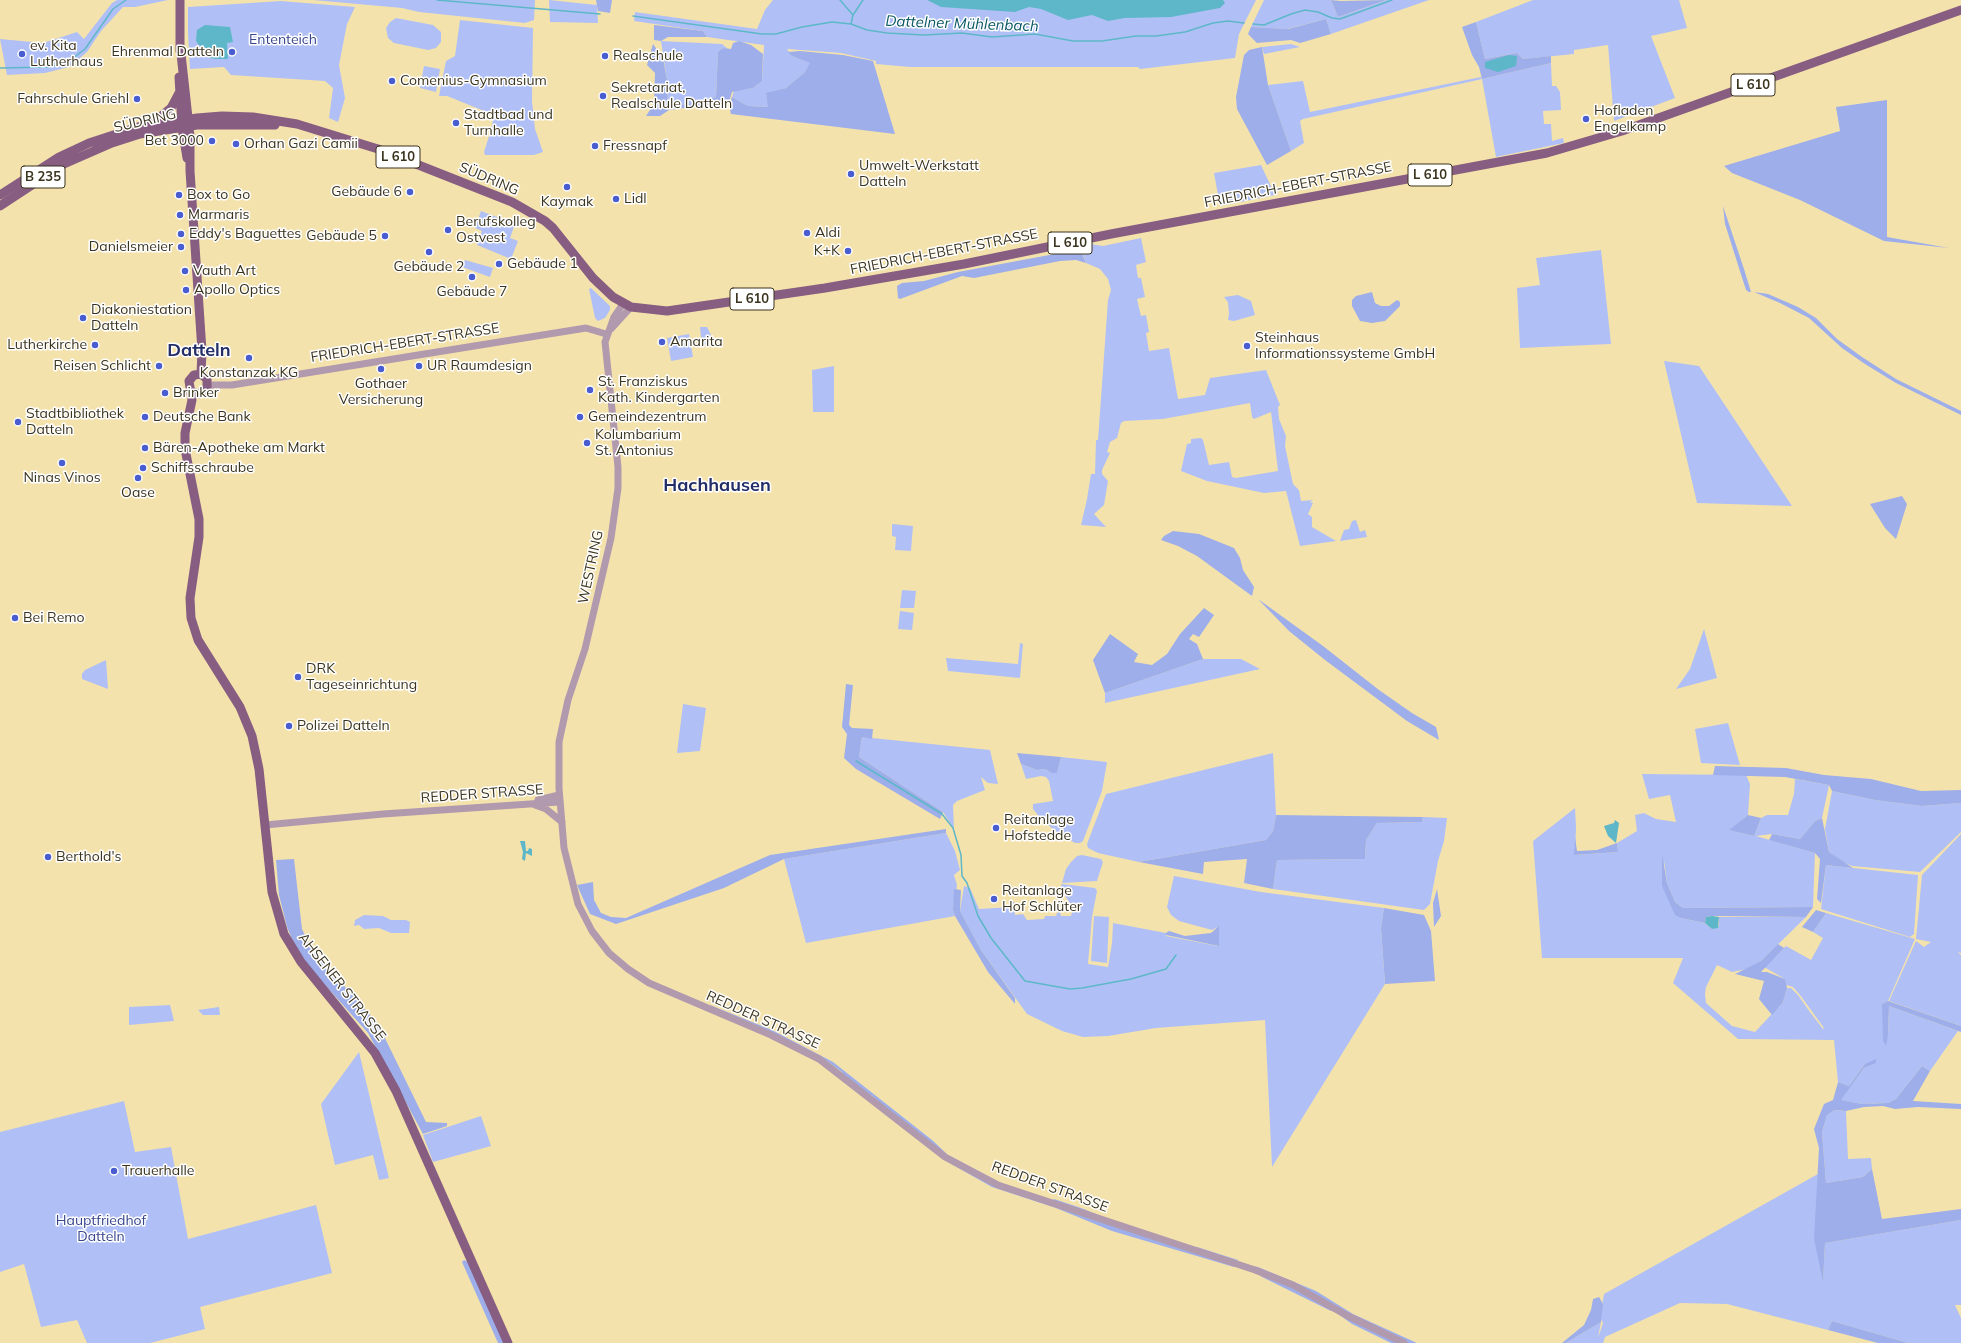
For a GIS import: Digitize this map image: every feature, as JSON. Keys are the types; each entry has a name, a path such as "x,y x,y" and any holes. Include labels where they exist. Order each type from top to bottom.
{"main road":[{"name":"B 235","path":"180,0 179,92 185,123"},
{"name":"FRIEDRICH-EBERT-STRASSE","path":"627,305 667,311 847,285 964,264 1111,234 1547,152 1622,131 1961,10"},
{"name":"B 235","path":"180,45 185,123"},
{"name":"B 235","path":"138,127 159,118 167,112 176,101 179,92"},
{"name":"SÜDRING","path":"0,206 50,172 88,152 112,143 185,123 222,116 253,117 313,128 378,149 477,188 518,206 545,221 553,228 602,288 627,305"},
{"name":"SÜDRING","path":"0,194 89,143 138,127 185,123"},
{"path":"185,123 190,171 202,351 201,374"},
{"path":"201,374 207,379 208,385 205,391 195,393 189,387 189,381 194,375 201,374"},
{"name":"AHSENER STRASSE","path":"195,393 192,400 185,433 184,451 188,461 199,519 199,537 190,598 191,618 198,640 240,707 252,736 258,762 272,892 284,934 301,962 367,1040 386,1072 396,1091 508,1343"}],"street":[{"name":"WESTRING","path":"559,795 558,765 561,729 568,700 585,650 600,587 611,538 618,488 615,440 605,350 606,334 614,317 627,305"},
{"name":"FRIEDRICH-EBERT-STRASSE","path":"208,385 232,385 586,328 606,334"},
{"name":"REDDER STRASSE","path":"264,825 529,803 559,795 564,848 578,904 592,931 609,953 628,969 649,983 771,1035 819,1059 945,1157 998,1185 1255,1270 1293,1285 1404,1343"},
{"path":"529,803 546,809 562,822"}],"green space":[{"path":"117,0 168,0 135,7 123,7 101,31 87,52 69,67 45,73 7,75 0,39 43,43 77,32 84,39 112,3"},
{"path":"313,0 535,0 534,20 525,23 419,12 402,8"},
{"path":"549,0 597,5 598,23 550,22"},
{"path":"773,0 1256,0 1239,34 1235,58 1140,69 1138,67 910,67 876,64 876,61 841,53 787,49 792,56 811,63 805,72 786,88 766,94 769,107 748,106 732,97 734,91 753,88 762,81 764,45 707,37 703,31 634,21 635,12 757,29 765,10"},
{"path":"1264,0 1331,0 1338,17 1386,0 1429,0 1331,34 1326,19 1287,29 1251,27"},
{"path":"1533,0 1679,0 1687,28 1651,36 1675,98 1614,121 1608,45 1574,50 1574,54 1523,59 1517,53 1485,59 1476,22"},
{"name":"Ententeich","path":"281,1 355,7 347,24 339,65 345,98 338,122 329,118 333,88 325,81 231,75 224,67 190,69 188,7"},
{"path":"396,18 433,25 441,32 441,42 436,48 428,50 394,43 388,38 386,28 390,22"},
{"path":"460,20 533,28 532,101 535,129 543,152 534,155 485,155 484,152 494,115 447,96 439,96 446,61 455,56"},
{"path":"661,41 722,44 728,49 723,48 718,52 716,97 687,104 668,106 667,80"},
{"path":"1291,44 1300,47 1264,54 1262,47"},
{"path":"1551,63 1552,86 1556,86 1560,92 1561,110 1543,111 1544,124 1551,124 1552,141 1563,138 1564,143 1496,157 1482,79"},
{"path":"424,66 440,69 436,92 420,88"},
{"path":"1481,77 1482,79 1303,119 1300,121 1304,143 1291,151 1268,85 1303,81 1310,112"},
{"path":"1261,165 1275,195 1220,206 1214,173"},
{"path":"481,211 515,224 510,238 518,241 511,259 477,245 482,231 475,228"},
{"path":"1141,238 1146,262 1136,265 1138,278 1141,278 1145,297 1137,299 1141,316 1146,315 1149,332 1146,333 1149,351 1169,348 1178,399 1205,395 1210,378 1266,370 1280,405 1278,407 1279,419 1286,436 1285,446 1293,484 1299,490 1301,501 1313,500 1310,502 1313,503 1308,514 1312,517 1312,527 1336,541 1300,546 1286,491 1264,493 1207,481 1181,471 1187,444 1191,443 1191,439 1201,438 1203,440 1209,465 1229,462 1232,477 1236,478 1278,471 1271,412 1254,419 1252,417 1250,403 1163,419 1124,421 1121,423 1117,438 1110,442 1107,452 1110,453 1102,470 1102,474 1108,481 1104,505 1094,514 1106,527 1081,525 1091,474 1095,474 1096,440 1098,440 1108,300 1111,290 1108,279 1100,269 1086,263 1080,246 1091,244 1103,246"},
{"path":"1601,250 1611,344 1520,348 1517,288 1540,285 1536,258"},
{"path":"465,260 493,268 490,277 462,267"},
{"path":"591,288 610,306 610,310 605,318 598,321 595,318 589,289"},
{"path":"1238,295 1251,301 1255,315 1234,321 1228,320 1228,302 1224,297"},
{"path":"700,327 707,327 711,335 704,347 702,347"},
{"path":"689,334 693,357 671,361 667,338"},
{"path":"1664,361 1699,366 1792,506 1697,503"},
{"path":"834,366 834,412 813,412 812,370"},
{"path":"1356,520 1360,532 1365,530 1367,537 1340,541 1344,530 1349,529 1352,521"},
{"path":"892,524 913,526 911,551 895,550 896,537 892,536"},
{"path":"902,590 916,591 914,608 900,608"},
{"path":"900,611 914,613 912,630 898,629"},
{"path":"1704,629 1717,678 1676,689 1690,669"},
{"path":"1020,643 1023,644 1020,678 948,671 946,658 1018,664"},
{"path":"1203,659 1241,659 1260,669 1105,703 1105,693"},
{"path":"106,660 108,689 82,679 82,674 85,670"},
{"path":"683,704 706,708 700,751 677,753"},
{"path":"1728,723 1740,765 1701,763 1695,729"},
{"path":"862,737 990,750 998,784 988,783 981,777 985,790 957,801 953,805 954,829 943,812 859,757"},
{"path":"1273,753 1276,815 1273,831 1266,840 1139,862 1098,853 1088,848 1087,844 1106,794"},
{"path":"1061,757 1107,762 1102,791 1083,841 1080,843 1075,843 1059,834 1041,819 1033,809 1033,804 1053,801 1049,781 1046,777 1041,776 1026,779 1021,764 1037,770 1045,769 1051,773 1057,773"},
{"path":"1642,774 1746,775 1750,784 1748,815 1730,830 1754,836 1761,818 1767,815 1788,815 1794,794 1795,779 1829,785 1822,818 1815,821 1800,839 1772,834 1756,836 1815,853 1813,907 1683,908 1675,902 1667,883 1664,861 1662,886 1681,918 1705,923 1712,929 1719,925 1719,917 1806,917 1761,961 1747,969 1732,972 1717,965 1706,987 1706,1003 1732,1026 1755,1032 1783,1002 1787,988 1791,988 1798,995 1823,1029 1824,1028 1793,987 1786,985 1785,979 1764,967 1786,946 1811,960 1823,938 1813,932 1826,913 1915,939 1888,1001 1882,1004 1888,1035 1889,1006 1958,1031 1930,1071 1922,1066 1896,1099 1888,1103 1862,1104 1840,1100 1864,1068 1875,1063 1865,1064 1849,1086 1838,1082 1834,1040 1738,1039 1673,983 1683,958 1542,958 1533,841 1575,808 1575,855 1618,852 1617,843 1637,831 1635,815 1644,813 1656,819 1676,822 1670,795 1649,799"},
{"path":"1832,791 1875,800 1922,806 1961,803 1961,832 1920,872 1852,866 1841,861 1829,852 1825,829"},
{"path":"1423,817 1447,818 1444,841 1438,861 1430,904 1424,910 1273,889 1277,860 1365,859 1366,840 1377,823 1422,822"},
{"path":"946,833 955,851 960,870 954,875 957,885 953,910 955,916 806,943 784,859"},
{"path":"1961,834 1961,953 1958,952 1961,955 1961,1026 1889,1001 1916,941 1924,947 1931,942 1916,939 1922,875"},
{"path":"1082,855 1101,859 1103,862 1097,881 1062,883 1066,869 1071,862 1077,856"},
{"path":"1826,865 1918,875 1914,934 1910,937 1821,909"},
{"path":"1174,876 1261,892 1384,908 1381,928 1385,984 1272,1167 1265,1020 1156,1028 1108,1036 1083,1037 1062,1031 1027,1014 981,950 960,911 964,886 970,888 979,909 1011,907 1010,902 1014,902 1015,915 1023,914 1027,920 1044,919 1045,916 1056,916 1057,913 1060,912 1061,916 1071,916 1073,908 1060,888 1062,884 1095,888 1097,891 1092,917 1088,964 1108,967 1112,943 1113,923 1166,933 1166,936 1218,946 1218,927 1212,930 1179,921 1171,915 1167,907"},
{"path":"364,915 383,916 391,920 406,920 410,922 409,933 391,933 379,928 364,929 359,925 354,926 355,920"},
{"path":"1094,916 1109,917 1107,963 1091,961"},
{"path":"170,1005 174,1021 129,1025 129,1007"},
{"path":"219,1007 220,1015 203,1015 198,1010"},
{"path":"359,1052 389,1178 379,1180 373,1155 335,1165 321,1104"},
{"name":"Hauptfriedhof Datteln","path":"124,1101 135,1152 171,1147 188,1239 316,1205 332,1273 200,1307 205,1329 150,1343 87,1343 77,1320 41,1327 24,1264 0,1272 0,1132"},
{"path":"1835,1110 1846,1111 1848,1159 1871,1158 1872,1169 1863,1177 1826,1183 1822,1132 1827,1115"},
{"path":"481,1116 491,1146 433,1162 423,1135"},
{"path":"1818,1174 1823,1280 1825,1243 1961,1220 1961,1305 1955,1305 1961,1318 1961,1343 1908,1343 1832,1321 1828,1330 1727,1304 1680,1303 1605,1337 1603,1343 1566,1343 1601,1322 1598,1338 1603,1323 1600,1317 1604,1294"}],"shaded area":[{"path":"596,0 612,0 610,13 598,11"},
{"path":"927,0 1223,0 1225,3 1220,8 1171,17 1125,18 1108,21 1092,15 1068,20 1041,9 1029,7 1015,12 941,7"},
{"path":"1331,0 1341,1 1386,0 1338,17"},
{"path":"1326,19 1331,34 1300,43 1291,40 1257,43 1248,34 1251,27 1288,29"},
{"path":"1476,22 1485,59 1517,53 1523,59 1551,56 1551,63 1482,79 1479,67 1472,55 1462,27"},
{"path":"205,25 230,27 233,42 227,43 228,59 215,59 208,57 204,49 198,44 196,41 197,30"},
{"path":"654,25 703,31 707,37 668,37 661,41 654,40"},
{"path":"739,41 751,45 763,54 762,81 753,88 732,92 729,102 669,110 660,116 646,116 654,104 655,73 647,65 653,44 663,58 667,80 668,106 687,104 716,97 718,52 723,48 731,49 733,43"},
{"path":"1262,47 1268,85 1291,151 1267,165 1237,109 1236,97 1244,55 1249,50"},
{"path":"800,51 843,55 873,61 895,134 731,114 729,105 732,97 748,106 768,107 766,93 786,88 805,72 810,63 792,56 788,52"},
{"path":"1509,55 1517,56 1516,66 1498,72 1485,68 1485,62"},
{"path":"1887,100 1887,237 1949,248 1884,241 1800,200 1732,173 1724,166 1840,131 1836,107"},
{"path":"1723,206 1751,292 1746,290 1725,224"},
{"path":"1080,248 1086,263 1076,260 1060,261 974,278 962,276 900,299 898,298 897,286 902,283 924,281 958,272"},
{"path":"1372,292 1375,303 1381,306 1389,306 1397,300 1400,302 1400,306 1385,321 1372,323 1360,321 1352,306 1352,300 1356,296"},
{"path":"1754,292 1768,294 1798,307 1816,318 1837,339 1862,357 1896,379 1961,411 1961,415 1896,383 1865,364 1842,348 1809,318"},
{"path":"1902,496 1907,504 1896,539 1885,528 1870,504"},
{"path":"1173,531 1199,534 1234,548 1240,558 1243,570 1254,587 1252,596 1197,556 1178,546 1161,540 1164,536"},
{"path":"1258,599 1323,646 1379,690 1412,713 1436,727 1439,740 1407,721 1325,660 1289,631"},
{"path":"1204,608 1214,615 1199,637 1193,634 1189,639 1197,644 1203,659 1105,693 1093,660 1110,634 1138,654 1134,662 1152,665 1167,654 1180,634"},
{"path":"846,684 853,685 849,725 852,728 873,729 872,739 862,737 859,757 943,812 940,819 856,769 844,758 847,734 842,727"},
{"path":"1017,753 1061,757 1057,773 1051,773 1045,769 1037,770 1021,764"},
{"path":"1715,766 1786,768 1824,775 1871,779 1921,791 1961,790 1961,803 1922,806 1875,800 1832,791 1829,785 1785,777 1713,775"},
{"path":"1276,815 1423,817 1422,822 1377,823 1366,840 1365,859 1277,860 1273,889 1244,883 1247,859 1204,862 1203,874 1139,862 1266,840 1273,831"},
{"path":"1748,815 1761,818 1754,836 1729,830"},
{"path":"1822,818 1829,852 1853,868 1826,865 1821,903 1817,899 1820,859 1815,853 1769,840 1772,834 1800,839 1815,821"},
{"path":"1615,820 1619,823 1616,843 1608,836 1604,826 1614,823"},
{"path":"946,829 946,833 784,859 724,888 616,924 590,914 577,885 593,882 594,900 601,913 611,917 626,918 770,855"},
{"path":"1575,837 1577,851 1597,850 1617,843 1618,852 1574,855"},
{"path":"520,841 525,841 526,851 528,851 529,848 532,849 532,856 526,853 525,861 522,859 523,852"},
{"path":"1662,854 1667,883 1675,902 1683,908 1813,907 1806,917 1712,916 1706,917 1705,923 1681,918 1675,915 1662,886"},
{"path":"294,859 302,929 313,951 378,1024 426,1122 447,1123 447,1126 423,1134 368,1033 308,966 294,944 287,927 279,895 276,860"},
{"path":"954,889 961,890 960,911 981,950 1015,998 1015,1004 988,972 955,916 953,910"},
{"path":"1437,889 1441,916 1434,927 1433,903"},
{"path":"1384,908 1424,915 1431,931 1435,981 1385,984 1381,928"},
{"path":"1816,910 1826,913 1813,932 1802,927"},
{"path":"1706,917 1719,917 1718,928 1712,929 1705,923"},
{"path":"1219,926 1219,946 1166,935 1169,931 1185,936 1211,933"},
{"path":"1778,944 1784,948 1761,972 1767,972 1785,979 1787,988 1783,1002 1772,1015 1759,999 1764,981 1735,974 1761,961"},
{"path":"1888,1001 1961,1026 1961,1032 1889,1006 1886,1046 1883,1041 1882,1004"},
{"path":"710,1005 772,1030 833,1062 932,1140 948,1155 999,1182 1050,1204 1054,1199 1081,1208 1186,1250 1197,1247 1238,1260 1234,1267 1112,1231 1056,1208 992,1187 953,1165 927,1146 876,1105 873,1096 858,1090 846,1082 842,1072 827,1061 719,1016"},
{"path":"1876,1059 1876,1063 1864,1068 1841,1100 1862,1104 1888,1103 1896,1099 1922,1066 1930,1071 1913,1101 1961,1104 1961,1109 1918,1107 1895,1109 1883,1106 1864,1107 1846,1111 1835,1110 1827,1115 1822,1132 1826,1183 1863,1177 1872,1169 1882,1219 1961,1209 1961,1220 1825,1243 1823,1282 1814,1239 1819,1148 1814,1129 1824,1104 1833,1100 1838,1082 1849,1086 1865,1064"},
{"path":"464,1260 468,1262 504,1343 498,1343 462,1262"},
{"path":"1250,1266 1258,1267 1316,1291 1353,1314 1417,1343 1391,1343 1352,1324 1334,1311 1331,1311 1262,1277"},
{"path":"1599,1297 1603,1304 1601,1322 1566,1343 1562,1343 1584,1325 1591,1310 1593,1299"},
{"path":"1832,1321 1908,1343 1878,1343 1828,1330"}],"waterway":[{"path":"0,68 49,67 68,62 85,49 113,9 126,0"},
{"name":"Dattelner Mühlenbach","path":"437,0 600,14"},
{"path":"840,0 853,15 851,24"},
{"path":"853,15 863,0"},
{"name":"Dattelner Mühlenbach","path":"1253,24 1264,25 1305,10 1318,12 1332,18 1340,19 1392,0"},
{"name":"Dattelner Mühlenbach","path":"633,16 762,34 776,34 802,27 832,22 851,24 867,30 887,33 924,35 962,33 992,37 1035,34 1073,41 1102,41 1136,36 1156,36 1185,32 1213,23 1228,21 1244,23"},
{"path":"856,761 942,814 953,828 961,855 962,876 967,883 978,916 991,938 1025,981 1070,989 1082,988 1131,979 1166,969 1176,955"}],"place":[{"name":"Ehrenmal Datteln","path":"232,52"},
{"name":"ev. Kita Lutherhaus","path":"22,54"},
{"name":"Realschule","path":"605,56"},
{"name":"Comenius-Gymnasium","path":"392,81"},
{"name":"Sekretariat, Realschule Datteln","path":"603,96"},
{"name":"Fahrschule Griehl","path":"137,99"},
{"name":"Hofladen Engelkamp","path":"1586,119"},
{"name":"Stadtbad und Turnhalle","path":"456,123"},
{"name":"Bet 3000","path":"212,141"},
{"name":"Orhan Gazi Camii","path":"236,144"},
{"name":"Fressnapf","path":"595,146"},
{"name":"Umwelt-Werkstatt Datteln","path":"851,174"},
{"name":"Kaymak","path":"567,187"},
{"name":"Gebäude 6","path":"410,192"},
{"name":"Box to Go","path":"179,195"},
{"name":"Lidl","path":"616,199"},
{"name":"Marmaris","path":"180,215"},
{"name":"Berufskolleg Ostvest","path":"448,230"},
{"name":"Aldi","path":"807,233"},
{"name":"Eddy's Baguettes","path":"181,234"},
{"name":"Gebäude 5","path":"385,236"},
{"name":"Danielsmeier","path":"181,247"},
{"name":"K+K","path":"848,251"},
{"name":"Gebäude 2","path":"429,252"},
{"name":"Gebäude 1","path":"499,264"},
{"name":"Vauth Art","path":"185,271"},
{"name":"Gebäude 7","path":"472,277"},
{"name":"Apollo Optics","path":"186,290"},
{"name":"Diakoniestation Datteln","path":"83,318"},
{"name":"Amarita","path":"662,342"},
{"name":"Lutherkirche","path":"95,345"},
{"name":"Steinhaus Informationssysteme GmbH","path":"1247,346"},
{"name":"Konstanzak KG","path":"249,358"},
{"name":"Reisen Schlicht","path":"159,366"},
{"name":"UR Raumdesign","path":"419,366"},
{"name":"Gothaer Versicherung","path":"381,369"},
{"name":"St. Franziskus Kath. Kindergarten","path":"590,390"},
{"name":"Brinker","path":"165,393"},
{"name":"Deutsche Bank","path":"145,417"},
{"name":"Gemeindezentrum","path":"580,417"},
{"name":"Stadtbibliothek Datteln","path":"18,422"},
{"name":"Kolumbarium St. Antonius","path":"587,443"},
{"name":"Bären-Apotheke am Markt","path":"145,448"},
{"name":"Ninas Vinos","path":"62,463"},
{"name":"Schiffsschraube","path":"143,468"},
{"name":"Oase","path":"138,478"},
{"name":"Bei Remo","path":"15,618"},
{"name":"DRK Tageseinrichtung","path":"298,677"},
{"name":"Polizei Datteln","path":"289,726"},
{"name":"Reitanlage Hofstedde","path":"996,828"},
{"name":"Berthold's","path":"48,857"},
{"name":"Reitanlage Hof Schlüter","path":"994,899"},
{"name":"Trauerhalle","path":"114,1171"}],"district":[{"name":"Datteln","path":"199,351"},
{"name":"Hachhausen","path":"717,486"}]}
